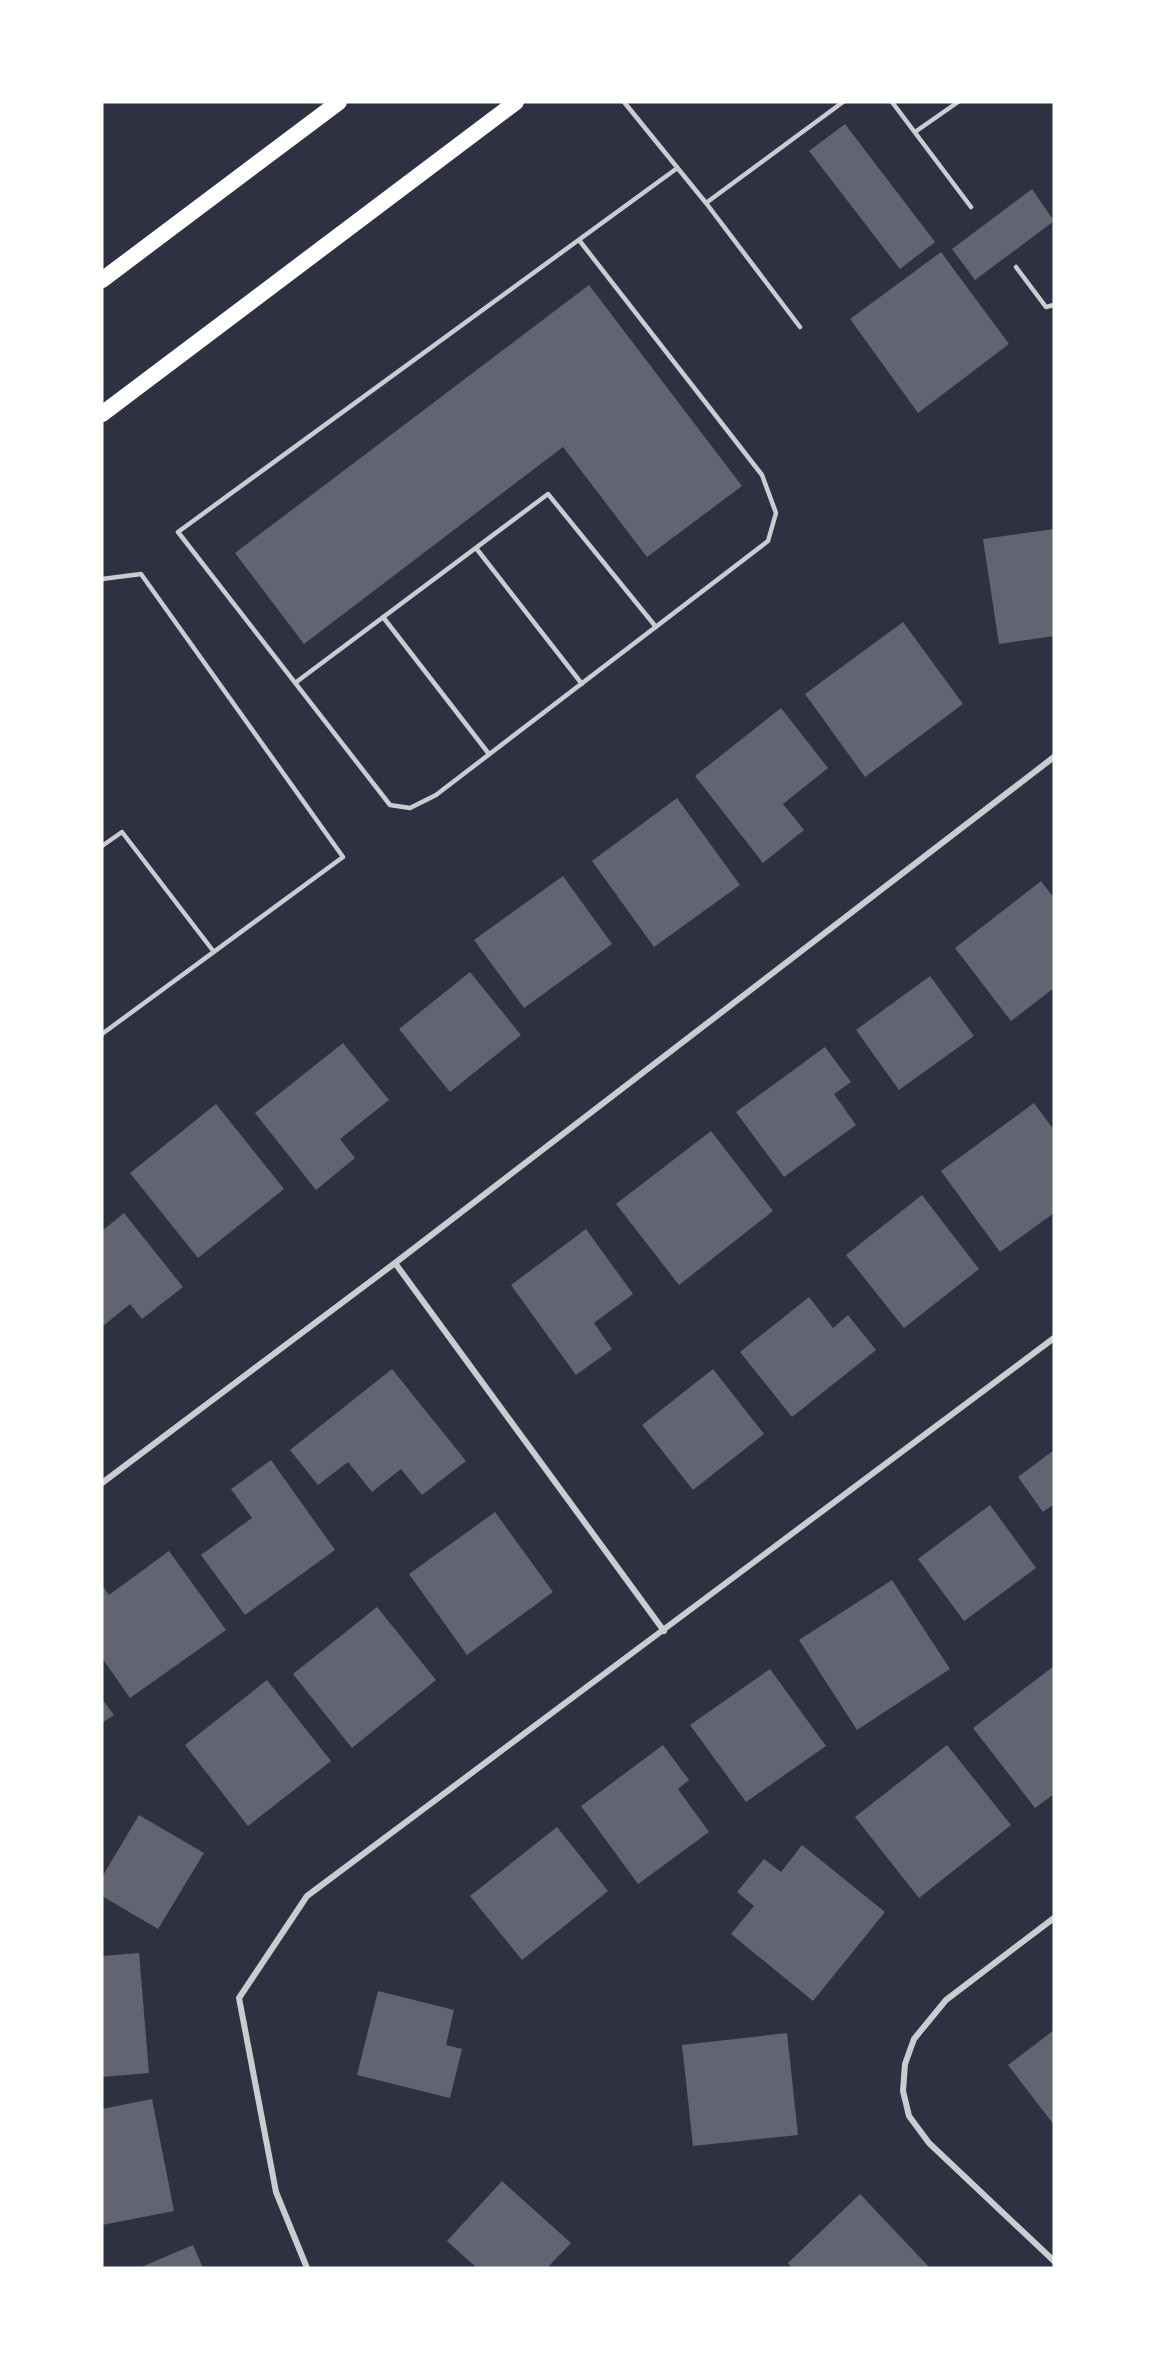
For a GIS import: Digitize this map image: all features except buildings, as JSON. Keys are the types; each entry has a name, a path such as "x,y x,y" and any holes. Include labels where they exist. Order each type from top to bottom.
{"highway":[{"path":"102,280 339,102"},
{"path":"102,414 516,102"}],"street":[{"path":"102,1483 395,1263 1054,757"},
{"path":"395,1263 664,1631"},
{"path":"307,2268 276,2192 239,1998 307,1896 1054,1338"},
{"path":"1054,1918 946,2000 914,2039 905,2064 903,2091 909,2116 929,2143 1054,2261"}],"lane":[{"path":"624,102 676,169 706,203 800,327"},
{"path":"706,203 843,102"},
{"path":"892,102 971,207"},
{"path":"915,132 958,102"},
{"path":"579,240 762,476 776,513 768,541 436,795 410,808 390,805 178,532 676,169"},
{"path":"1016,267 1046,308 1054,305"},
{"path":"295,683 548,494 656,627"},
{"path":"476,548 582,684"},
{"path":"102,579 141,574 343,857 102,1034"},
{"path":"383,617 489,754"},
{"path":"102,846 122,832 214,952"}]}
